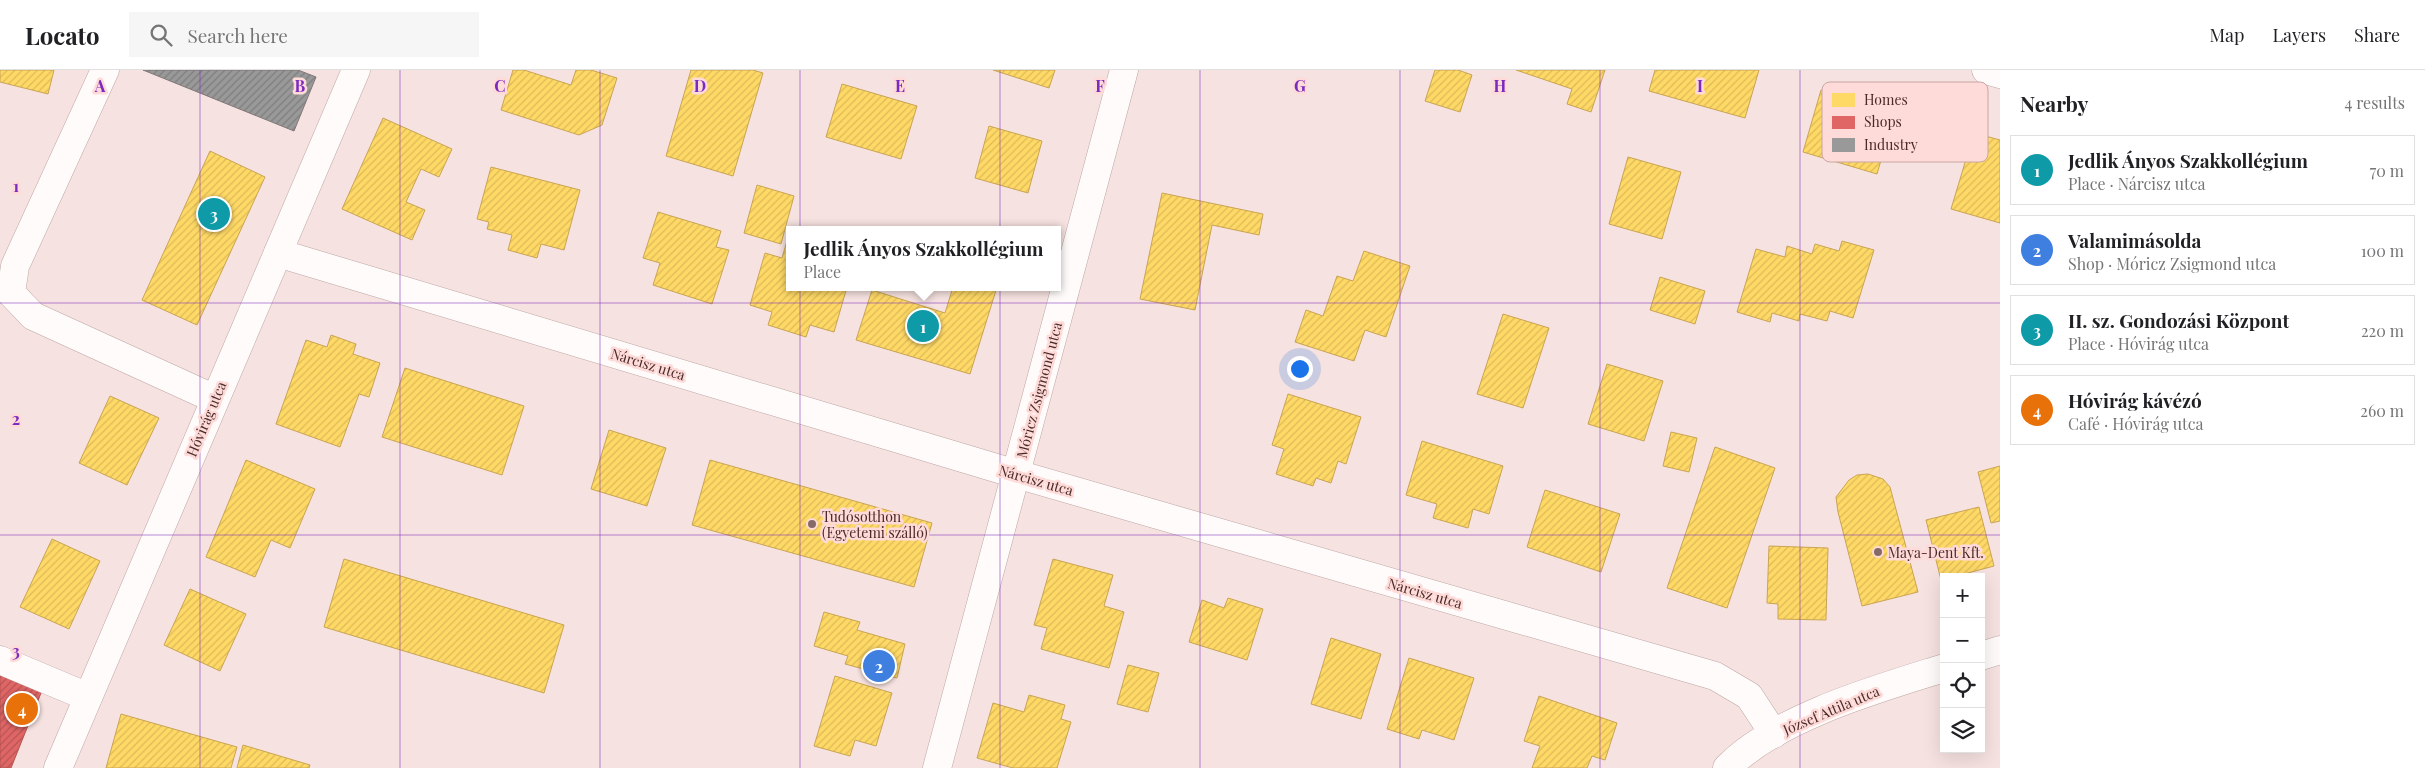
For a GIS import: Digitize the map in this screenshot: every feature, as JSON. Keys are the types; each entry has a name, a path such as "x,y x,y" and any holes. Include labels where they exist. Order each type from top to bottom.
{"street":[{"path":"105,70 15,266 11,293 33,316 215,399"},
{"name":"Hóvirág utca","path":"58,768 356,70"},
{"name":"Móricz Zsigmond utca","path":"937,768 1124,70"},
{"path":"1986,70 2000,74"},
{"name":"Nárcisz utca","path":"278,253 1016,474 1715,676 1749,696 1774,734"},
{"path":"1985,655 2000,650"},
{"path":"0,660 88,697"},
{"name":"József Attila utca","path":"1727,768 1737,757 1774,734 1807,717 1856,696 1940,669"}],"building: Homes":[{"path":"0,70 54,70 48,94 0,82"},
{"path":"513,70 524,70 571,85 576,70 591,70 617,78 602,125 579,135 501,110"},
{"path":"691,70 753,70 763,73 733,176 666,156"},
{"path":"993,70 1055,70 1049,88"},
{"path":"1435,70 1458,70 1472,75 1460,112 1425,101"},
{"path":"1516,70 1605,70 1591,112 1567,104 1572,89"},
{"path":"1655,70 1759,70 1745,118 1649,91"},
{"path":"842,84 917,106 901,159 826,137"},
{"path":"1821,90 1822,90 1822,158 1803,152"},
{"path":"383,118 452,149 439,177 421,169 406,202 425,210 412,240 342,209"},
{"path":"989,126 1042,141 1028,193 975,178"},
{"path":"1988,137 2000,140 2000,223 1951,209 1965,162 1988,162"},
{"path":"210,151 265,177 197,325 142,300"},
{"path":"1628,157 1681,172 1662,239 1609,224"},
{"path":"1837,162 1880,162 1877,174"},
{"path":"491,167 580,190 564,250 541,244 537,258 508,250 512,235 487,229 489,222 477,219"},
{"path":"757,185 794,196 781,244 744,233"},
{"path":"1162,193 1263,214 1259,235 1212,225 1195,310 1140,299"},
{"path":"658,212 721,231 716,247 729,250 712,304 653,285 660,263 643,258"},
{"path":"1842,241 1874,250 1853,318 1830,311 1827,321 1800,314 1799,321 1772,313 1770,322 1737,312 1756,249 1785,257 1787,246 1812,254 1815,244 1839,251"},
{"path":"786,244 786,291 846,291 834,332 810,325 806,337 768,325 772,312 750,305 765,253 782,258"},
{"path":"1364,251 1410,266 1386,337 1365,330 1354,361 1295,342 1306,310 1323,316 1337,276 1353,281"},
{"path":"1660,277 1705,291 1695,324 1650,310"},
{"path":"872,291 945,313 952,291 996,291 970,374 856,340"},
{"path":"1503,314 1549,328 1523,408 1477,394"},
{"path":"331,335 356,344 353,354 380,363 369,397 359,394 340,447 276,424 306,340 327,347"},
{"path":"1607,364 1663,381 1644,441 1588,424"},
{"path":"405,368 524,406 502,475 382,437"},
{"path":"1288,394 1361,417 1346,464 1338,461 1331,483 1316,478 1313,486 1276,474 1284,449 1272,445"},
{"path":"110,396 159,418 127,485 79,463"},
{"path":"609,430 666,448 647,506 591,489"},
{"path":"1671,432 1697,438 1689,472 1663,466"},
{"path":"1422,441 1503,466 1489,514 1473,509 1468,528 1433,518 1437,504 1406,495"},
{"path":"1715,447 1775,468 1727,608 1667,588"},
{"path":"246,460 315,489 290,548 271,540 255,577 206,557"},
{"name":"Tudósotthon (Egyetemi szálló)","path":"710,460 932,523 914,587 692,525"},
{"path":"2000,466 2000,521 1991,523 1978,472"},
{"name":"Maya-Dent Kft.","path":"1868,474 1883,479 1890,487 1918,592 1862,606 1838,512 1836,497 1849,480 1857,475"},
{"path":"1545,490 1620,514 1601,572 1527,547"},
{"path":"1979,507 1994,566 1968,573 1940,573 1940,576 1926,520"},
{"path":"52,539 100,561 69,629 20,607"},
{"path":"1769,546 1828,548 1826,620 1778,619 1778,604 1767,603"},
{"path":"344,559 564,625 544,693 324,627"},
{"path":"1053,559 1113,575 1104,606 1124,612 1109,668 1041,649 1047,628 1034,625"},
{"path":"190,589 246,614 220,671 164,645"},
{"path":"1228,598 1263,609 1247,660 1189,642 1202,600 1224,608"},
{"path":"824,612 860,622 857,630 905,644 897,678 845,664 848,656 814,646"},
{"path":"1331,638 1381,654 1361,719 1311,704"},
{"path":"1409,658 1474,678 1454,740 1422,730 1419,739 1387,729"},
{"path":"1128,665 1159,673 1148,712 1117,704"},
{"path":"835,676 892,693 876,746 855,740 850,756 814,746"},
{"path":"1029,695 1065,705 1061,719 1071,722 1057,768 1013,768 977,758 993,703 1024,712"},
{"path":"1539,696 1617,723 1605,760 1592,756 1587,768 1532,768 1540,746 1524,741"},
{"path":"121,714 237,747 231,768 106,768"},
{"path":"243,745 310,765 309,768 237,768"}],"building: Shops":[{"path":"0,670 43,688 11,768 0,768"}],"building: Industry":[{"path":"143,70 298,70 316,77 294,131"}],"place":[{"name":"II. sz. Gondozási Központ","path":"214,214"},
{"name":"Jedlik Ányos Szakkollégium","path":"923,326"},
{"name":"Tudósotthon (Egyetemi szálló)","path":"812,524"},
{"name":"Maya-Dent Kft.","path":"1878,552"},
{"name":"Valamimásolda","path":"879,666"},
{"name":"Hóvirág kávézó","path":"22,709"}]}
